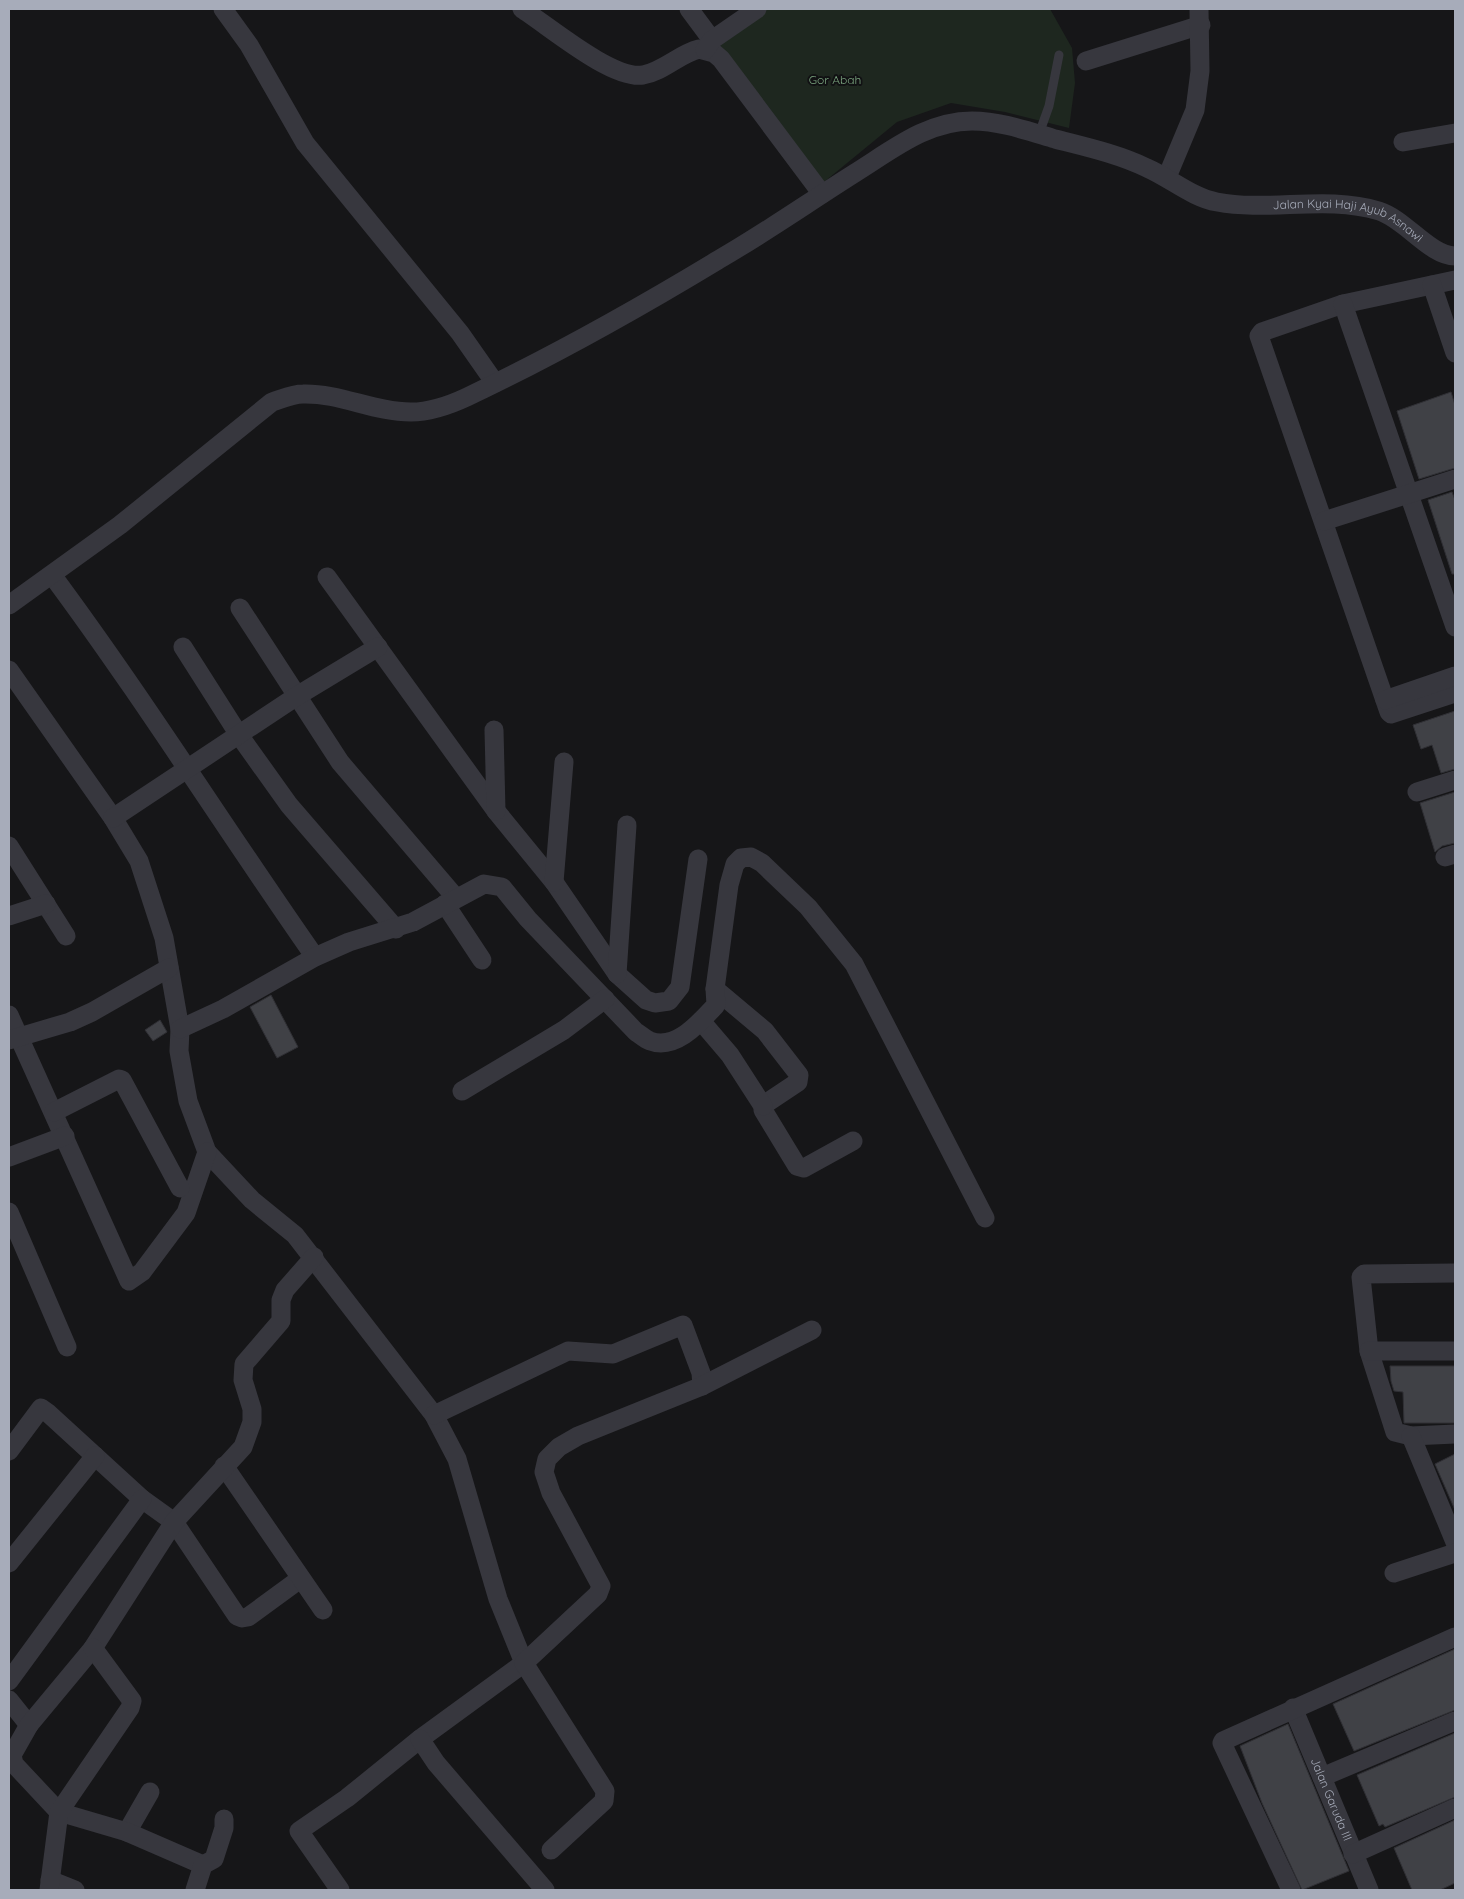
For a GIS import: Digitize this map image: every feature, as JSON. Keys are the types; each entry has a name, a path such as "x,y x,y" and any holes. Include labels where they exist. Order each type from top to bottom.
{"street":[{"path":"223,9 249,45 310,150 460,333 495,382"},
{"path":"523,9 608,67 628,75 643,74 664,67 692,51 709,45 757,9"},
{"path":"690,9 709,45 822,194"},
{"path":"9,605 120,525 272,402 300,394 318,395 393,411 415,412 448,404 495,382 608,323 710,265 898,145 934,128 971,121 996,123 1118,156 1167,177 1195,110 1200,71 1200,17 1086,61"},
{"path":"1403,142 1455,130"},
{"name":"Jalan Kyai Haji Ayub Asnawi","path":"1167,177 1224,203 1313,203 1371,208 1393,216 1437,250 1447,256 1455,256"},
{"path":"1455,280 1343,304 1262,332 1260,336 1391,714 1455,693"},
{"path":"1432,285 1455,353"},
{"path":"1343,304 1455,627"},
{"path":"1324,521 1455,479"},
{"path":"52,574 120,668 189,769 231,836 315,957"},
{"path":"327,577 496,811 554,882 618,974 646,1000 655,1003 669,1001 680,987 698,859"},
{"path":"240,608 340,762 450,901 482,960"},
{"path":"183,647 239,735 289,806 396,929"},
{"path":"113,818 297,696 378,647"},
{"path":"9,670 113,818 142,869 157,914 168,968 180,1029 179,1052 188,1101 208,1152 252,1200 295,1235 314,1257 434,1415 457,1459 498,1599 524,1663 605,1791 604,1801 551,1850"},
{"path":"1385,700 1455,676"},
{"path":"494,730 496,811"},
{"path":"554,882 564,762"},
{"path":"1417,792 1455,780"},
{"path":"618,974 627,825"},
{"path":"9,846 66,936"},
{"path":"180,1029 223,1008 315,957 349,942 396,929 484,884 492,884 502,887 528,920 623,1020 650,1041 663,1043 676,1040 701,1021 716,1005 715,989 729,886 735,864 741,858 751,857 762,864 808,908 854,964 985,1218"},
{"path":"9,916 46,904"},
{"path":"13,1039 70,1022 92,1012 168,968"},
{"path":"715,989 765,1030 799,1075 798,1082 763,1106"},
{"path":"462,1091 564,1030 605,999"},
{"path":"9,1015 13,1039 54,1112 129,1281 142,1272 186,1213 208,1152"},
{"path":"701,1021 730,1055 800,1169 853,1141"},
{"path":"54,1112 122,1080 180,1188"},
{"path":"9,1158 65,1136"},
{"path":"9,1212 14,1240 67,1347"},
{"path":"203,1865 127,1832 59,1812 12,1759 29,1725 92,1648 174,1522 242,1447 252,1422 252,1409 243,1380 244,1364 281,1321 281,1300 285,1290 314,1257"},
{"path":"1455,1273 1362,1275 1361,1277 1369,1351 1395,1432 1411,1436 1455,1434"},
{"path":"434,1415 568,1351 613,1354 683,1325 700,1373 702,1386"},
{"path":"340,1890 299,1831 347,1798 420,1739 524,1663 594,1598 600,1586 551,1492 544,1472 547,1459 558,1447 578,1436 702,1386 812,1330"},
{"path":"1369,1351 1455,1351"},
{"path":"9,1451 41,1408 142,1498 174,1522 237,1616 248,1618 300,1579"},
{"path":"1411,1436 1455,1542"},
{"path":"9,1563 95,1456"},
{"path":"224,1466 323,1610"},
{"path":"9,1681 142,1498"},
{"path":"1394,1573 1455,1553"},
{"path":"1291,1890 1222,1743 1225,1738 1455,1637"},
{"path":"75,1890 50,1885 59,1812 130,1708 132,1701 92,1648"},
{"path":"9,1700 29,1725"},
{"name":"Jalan Garuda III","path":"1293,1708 1369,1890"},
{"path":"1322,1777 1455,1721"},
{"path":"420,1739 436,1763 545,1890"},
{"path":"127,1832 150,1792"},
{"path":"1353,1854 1455,1808"},
{"path":"195,1890 203,1865 214,1859 224,1828 224,1819"}],"lane":[{"path":"1039,134 1049,106 1059,55"}],"green space":[{"name":"Gor Abah","path":"762,9 1050,9 1072,48 1075,83 1069,128 1005,112 951,103 897,122 824,182 716,41"}],"building":[{"path":"1451,392 1455,405 1455,468 1419,479 1397,411"},
{"path":"1452,492 1455,500 1455,574 1452,574 1428,500"},
{"path":"1455,711 1455,769 1441,773 1432,745 1421,749 1413,725"},
{"path":"1455,792 1455,843 1442,846 1435,852 1420,803"},
{"path":"271,995 298,1047 277,1058 250,1007"},
{"path":"160,1020 167,1032 153,1041 145,1030"},
{"path":"1390,1366 1455,1366 1455,1423 1404,1423 1403,1392 1394,1391"},
{"path":"1455,1454 1455,1510 1435,1464"},
{"path":"1455,1649 1455,1710 1354,1751 1333,1704"},
{"path":"1288,1724 1349,1871 1302,1890 1262,1803 1240,1746"},
{"path":"1455,1733 1455,1797 1385,1827 1383,1824 1379,1826 1357,1775"},
{"path":"1455,1820 1455,1883 1440,1890 1412,1890 1394,1848"}]}
